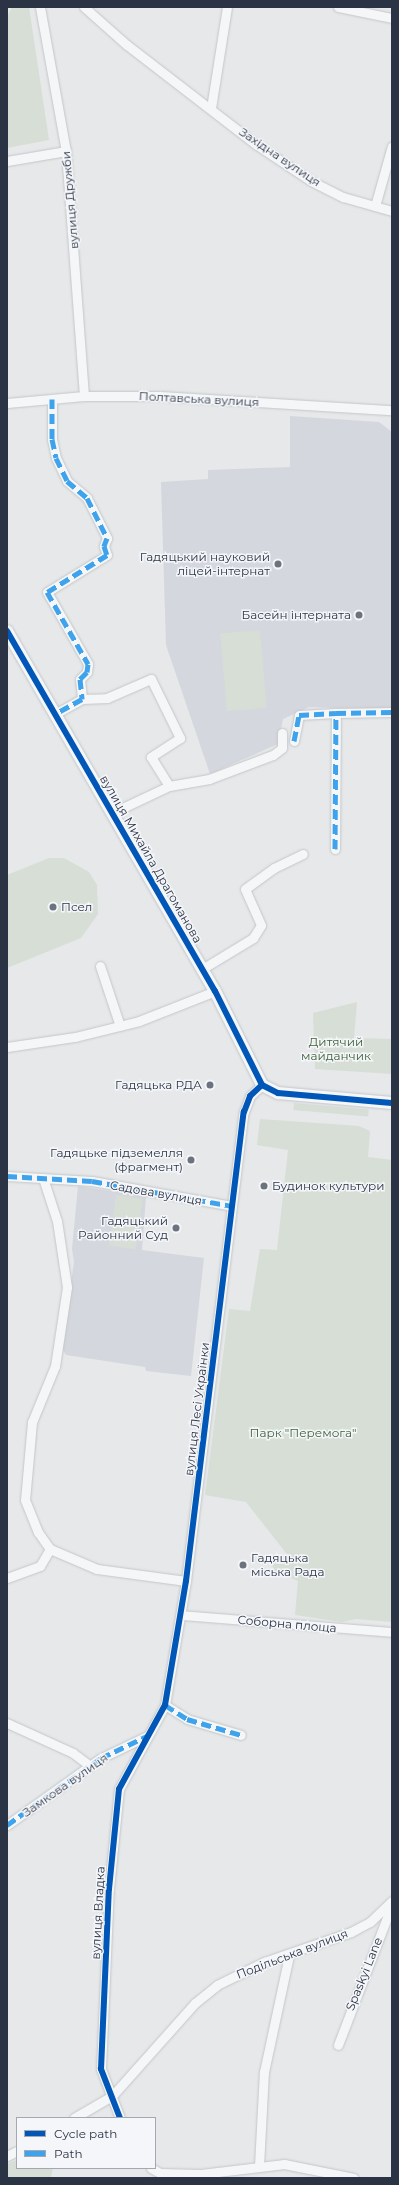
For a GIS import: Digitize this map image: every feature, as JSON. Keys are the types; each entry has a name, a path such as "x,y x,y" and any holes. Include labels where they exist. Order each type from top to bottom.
{"street":[{"name":"вулиця Дружби","path":"40,7 66,151 84,396"},
{"name":"Західна вулиця","path":"84,7 127,45 311,181 343,197 392,211"},
{"path":"211,108 227,7"},
{"path":"338,7 392,18"},
{"path":"375,206 392,146"},
{"path":"7,161 66,151"},
{"name":"Полтавська вулиця","path":"7,403 84,396 160,396 392,410"},
{"path":"52,399 52,439 56,458 67,481 87,498 107,538 104,546 107,555 47,592 88,664 88,672 80,678 82,699"},
{"name":"вулиця Михайла Драгоманова","path":"7,631 215,991 262,1085"},
{"path":"55,714 82,699 107,698 151,679 180,738 151,757 169,786"},
{"path":"294,741 299,715 392,712"},
{"path":"335,849 336,713"},
{"path":"112,813 169,786 209,779 273,755 282,748 282,733"},
{"path":"202,969 253,938 261,925 245,889 274,868 303,854"},
{"path":"100,966 120,1026"},
{"path":"7,1047 120,1026 215,991"},
{"path":"262,1085 278,1093 392,1103"},
{"name":"вулиця Лесі Українки","path":"147,1736 165,1705 181,1615 244,1112 250,1096 262,1085"},
{"name":"Садова вулиця","path":"7,1176 92,1181 232,1206"},
{"path":"44,1178 57,1221 67,1287 55,1366 32,1422 25,1500 50,1549 97,1569 186,1581"},
{"path":"7,1578 40,1566 50,1549"},
{"name":"Соборна площа","path":"181,1615 392,1632"},
{"path":"165,1705 187,1719 241,1735"},
{"path":"7,1723 73,1753 90,1765"},
{"name":"Замкова вулиця","path":"7,1825 90,1765 147,1736"},
{"name":"вулиця Владка","path":"120,2117 101,2069 110,1882 119,1789 147,1736"},
{"name":"Подільська вулиця","path":"76,2117 112,2096 195,2003 218,1984 370,1922 392,1902"},
{"name":"Spaskyi Lane","path":"338,2045 392,1902"},
{"path":"259,2166 264,2072 289,1955"},
{"path":"7,2156 16,2152"},
{"path":"153,2169 160,2172 201,2174 259,2166 303,2166 354,2178"}],"shaded area":[{"name":"Гадяцький науковий ліцей-інтернат","path":"290,416 379,422 392,432 392,710 309,707 283,719 278,744 210,774 166,645 161,482 208,479 208,470 290,467"},
{"path":"78,1186 146,1197 142,1250 204,1258 191,1376 146,1371 145,1367 66,1355 62,1348 74,1262 72,1249"}],"green space":[{"path":"12,7 29,7 49,140 7,148 7,17"},
{"path":"260,630 267,708 227,711 220,633"},
{"name":"Псел","path":"49,858 64,858 89,872 97,885 98,914 81,938 7,968 7,875"},
{"name":"Дитячий майданчик","path":"357,1002 354,1038 392,1039 392,1074 315,1069 313,1013"},
{"path":"294,1103 369,1110 368,1117 293,1110"},
{"name":"Парк \"Перемога\"","path":"260,1119 359,1126 370,1131 368,1157 392,1160 392,1622 356,1619 342,1622 295,1615 298,1581 274,1571 272,1563 283,1564 290,1558 246,1502 205,1495 229,1309 250,1311 260,1249 277,1250 288,1150 257,1145"},
{"path":"116,1195 143,1199 136,1249 109,1246"},
{"path":"16,2160 16,2169 53,2169 51,2178 7,2178 7,2164"}],"marked path":[{"path":"52,399 52,439 56,458 67,481 87,498 107,538 104,546 107,555 47,592 88,664 87,672 80,679 82,699 55,714"},
{"path":"335,849 336,713 392,712"},
{"path":"294,741 299,715 336,713"},
{"path":"7,1176 92,1181 232,1206"},
{"path":"165,1705 187,1719 241,1735"},
{"path":"7,1825 101,1758 147,1736"}],"cycle path":[{"path":"7,631 215,991 262,1085 278,1093 392,1103"},
{"path":"120,2117 101,2069 109,1889 119,1789 165,1705 186,1581 244,1112 250,1096 262,1085"}],"place":[{"name":"Гадяцький науковий ліцей-інтернат","path":"278,564"},
{"name":"Басейн інтерната","path":"359,615"},
{"name":"Псел","path":"53,907"},
{"name":"Гадяцька РДА","path":"210,1085"},
{"name":"Гадяцьке підземелля (фрагмент)","path":"191,1160"},
{"name":"Будинок культури","path":"264,1186"},
{"name":"Гадяцький Районний Суд","path":"176,1228"},
{"name":"Гадяцька міська Рада","path":"243,1565"}]}
